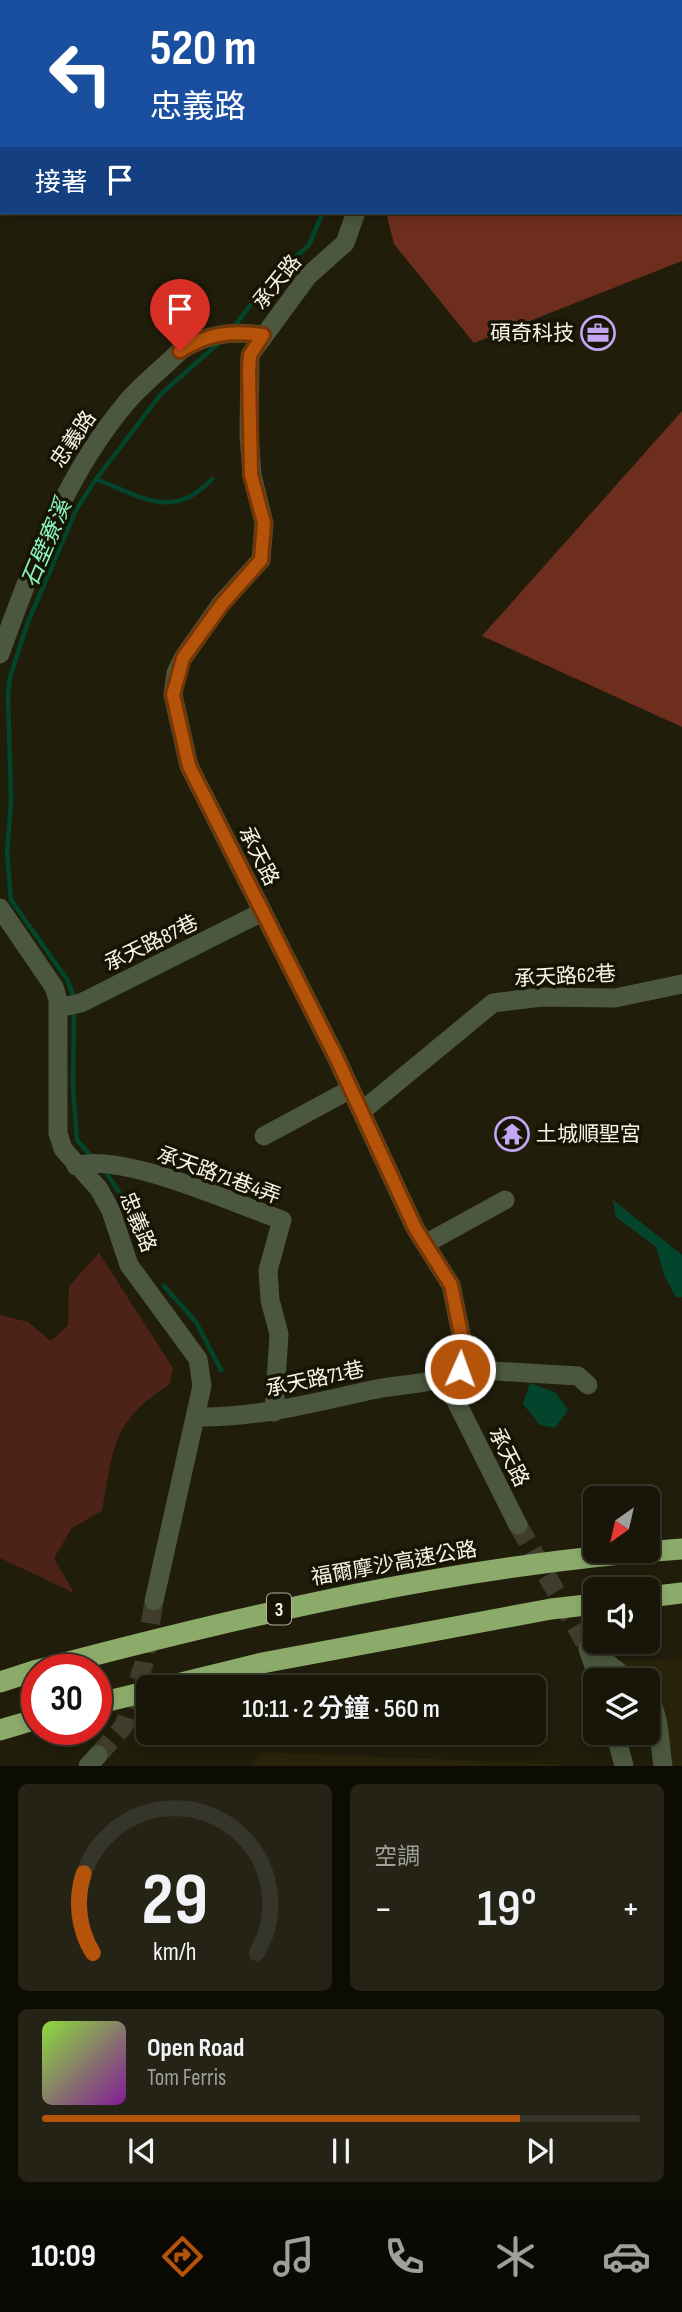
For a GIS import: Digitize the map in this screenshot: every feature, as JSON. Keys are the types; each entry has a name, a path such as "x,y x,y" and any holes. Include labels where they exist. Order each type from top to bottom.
{"highway":[{"name":"福爾摩沙高速公路","path":"99,1654 251,1615 430,1580 524,1566 682,1549"},
{"path":"660,1596 682,1593"},
{"path":"214,1675 262,1663 583,1607"},
{"path":"660,1607 682,1607"},
{"name":"福爾摩沙高速公路","path":"0,1682 21,1675"},
{"path":"112,1700 136,1694"},
{"path":"0,1730 21,1724"}],"street":[{"name":"承天路","path":"355,214 345,243 308,276 250,355 251,475 264,523 261,560 222,604 183,658 173,695 189,766 362,1111 425,1244 454,1294 463,1344 453,1374 517,1525"},
{"name":"忠義路","path":"0,654 26,581 62,496 129,400 180,351 206,337 236,331 263,335"},
{"name":"忠義路","path":"0,908 69,1006 58,1133 63,1149 81,1164 99,1189 111,1211 130,1265 198,1359 202,1386 154,1601"},
{"name":"承天路87巷","path":"69,1006 262,912"},
{"name":"承天路62巷","path":"362,1111 493,1003 541,997 615,998 682,984"},
{"path":"264,1136 351,1089"},
{"name":"承天路71巷4弄","path":"81,1164 125,1165 282,1220 268,1270 270,1300 279,1334 274,1412"},
{"path":"425,1244 505,1200"},
{"name":"承天路71巷","path":"195,1417 239,1418 453,1374 578,1376 588,1385"},
{"path":"595,1668 588,1648 611,1668"},
{"path":"618,1745 624,1766"},
{"path":"660,1745 663,1766"}],"shaded area":[{"path":"386,214 682,214 682,261 474,343 394,244"},
{"path":"682,411 682,727 482,636"},
{"path":"613,1200 682,1255 682,1297 676,1297 664,1275 656,1247 616,1217"},
{"path":"99,1253 173,1368 170,1384 136,1411 118,1438 102,1511 72,1528 54,1558 74,1593 0,1558 0,1315 28,1322 51,1341 68,1325 69,1286"},
{"path":"530,1383 556,1393 568,1410 555,1428 540,1425 523,1404"},
{"path":"682,1659 682,1766 672,1766 660,1714 660,1668 622,1668 609,1660"},
{"path":"263,1752 598,1766 249,1766"}],"waterway":[{"name":"石壁寮溪","path":"233,328 272,277 309,245 322,214"},
{"name":"石壁寮溪","path":"74,998 68,981 11,900 7,853 11,801 8,695 10,677 28,622 76,510 96,479 161,394 220,342"},
{"path":"96,479 157,502 184,499 198,492 212,479"},
{"name":"石壁寮溪","path":"74,1011 73,1087 77,1140 92,1157"},
{"name":"石壁寮溪","path":"105,1171 129,1207 131,1229"},
{"name":"石壁寮溪","path":"164,1286 196,1322 221,1370"}],"tunnel":[{"path":"518,1525 583,1639"},
{"path":"98,1755 124,1726 144,1663 154,1601"}],"place":[{"name":"碩奇科技","path":"598,333"},
{"name":"土城順聖宮","path":"512,1134"}],"route":[{"path":"180,351 206,337 236,331 263,335 250,355 248,435 251,475 264,523 261,560 199,634 176,673 173,695 189,766 336,1057 415,1228 451,1285 463,1344 460,1369"}]}
